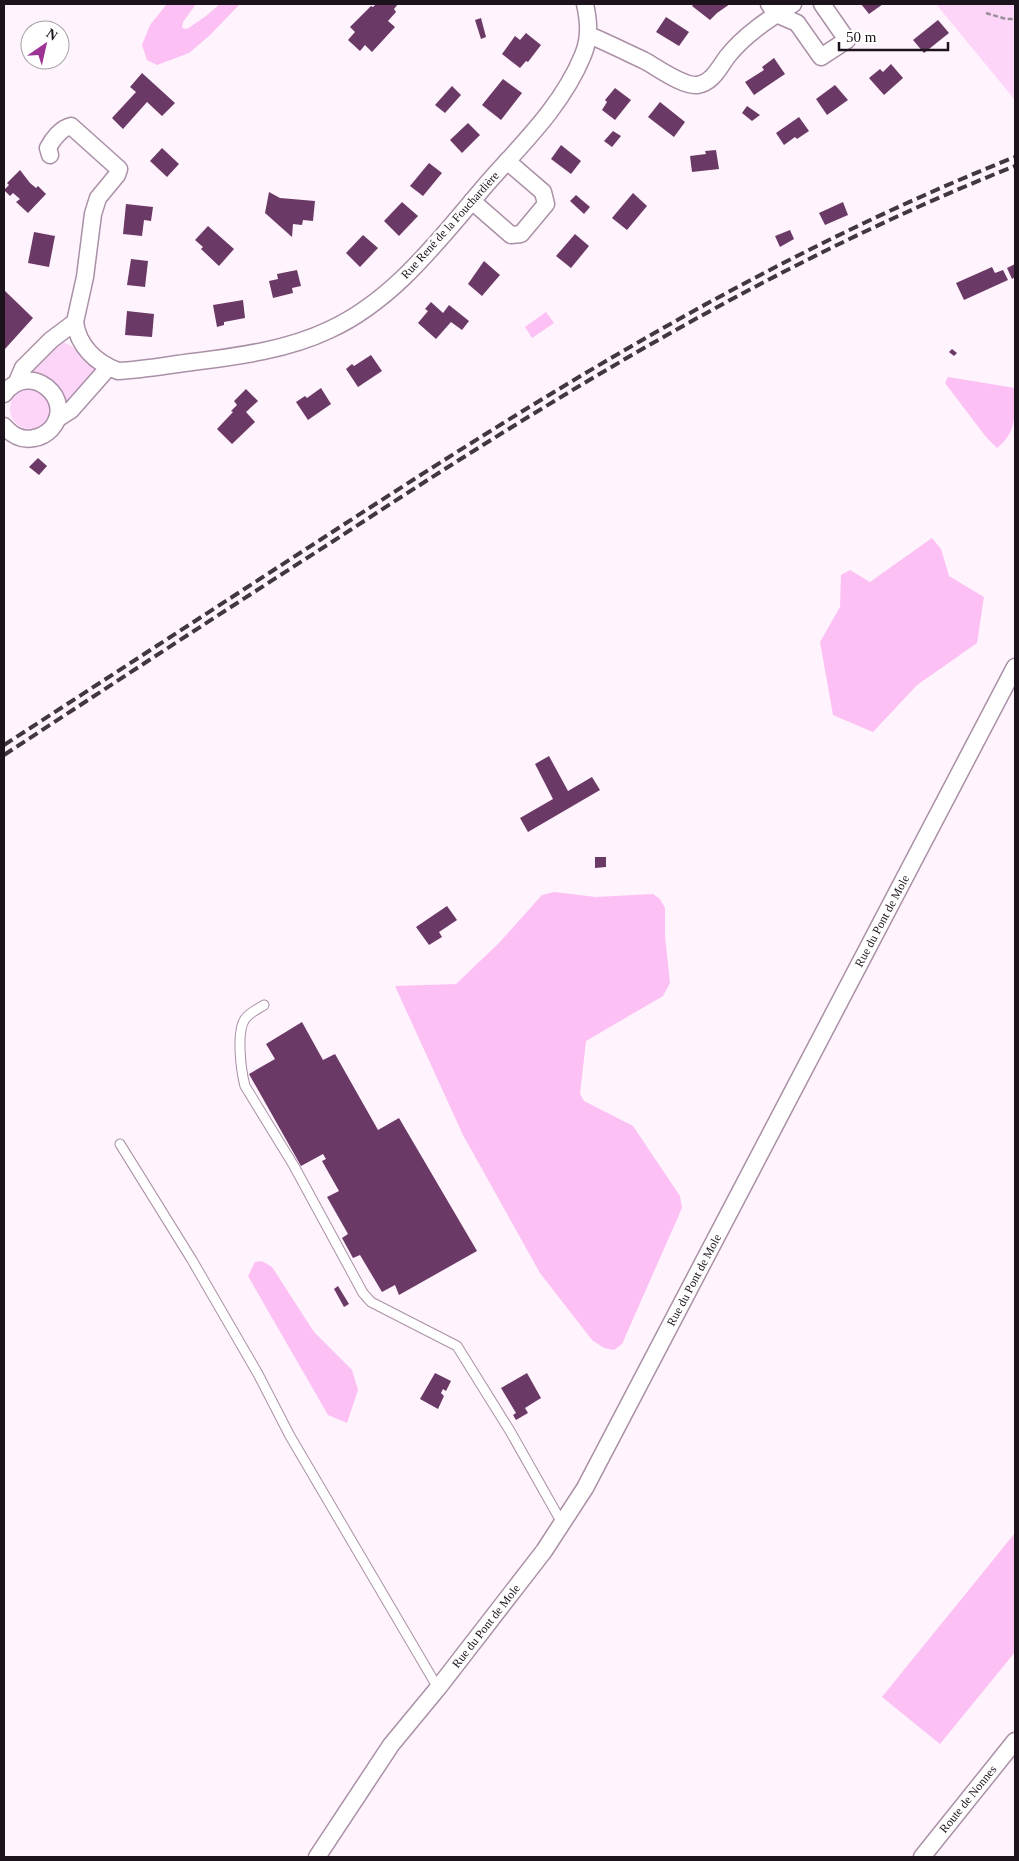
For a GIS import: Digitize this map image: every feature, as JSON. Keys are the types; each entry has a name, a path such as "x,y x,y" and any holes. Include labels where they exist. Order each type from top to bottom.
{"street":[{"name":"Rue René de la Fouchardière","path":"108,368 118,371 131,370 232,357 306,340 329,330 367,308 396,284 432,247 538,126 564,92 584,54 589,35 585,4"},
{"path":"589,35 646,62 681,82 697,85 714,76 729,55 773,9 793,4"},
{"path":"773,9 797,23 821,57 847,40 822,4"},
{"path":"4,426 9,432 27,439 37,438 46,434 57,419 71,410 108,368 80,342 75,322 85,277 93,214 98,198 119,170 70,126 63,129 49,145 50,155"},
{"path":"472,201 511,235 521,234 546,204 543,192 507,161"},
{"path":"17,382 24,368 52,340 75,322"},
{"path":"4,394 8,388 17,382 26,380 36,381 45,385 52,391 57,400 57,419"},
{"name":"Rue du Pont de Mole","path":"317,1857 390,1744 438,1688 544,1551 585,1488 1015,667"},
{"name":"Route de Nonnes","path":"922,1857 1015,1740"}],"lane":[{"path":"264,1005 246,1018 240,1028 242,1076 245,1086 294,1166 363,1293 371,1302 458,1346 510,1431 562,1523"},
{"path":"120,1144 192,1260 258,1374 290,1436 438,1688"}],"path":[{"path":"986,13 1006,19 1015,19"}],"shaded area":[{"path":"167,4 196,4 183,22 182,28 187,29 220,4 240,4 210,35 189,53 157,65 147,60 142,45 150,25"},
{"path":"936,4 1015,4 1015,100"},
{"path":"546,312 554,323 532,338 525,327"},
{"path":"60,342 70,345 82,353 92,363 97,372 69,405 65,404 61,391 48,378 29,373 29,369"},
{"path":"948,377 1015,388 1015,413 1012,428 1004,442 997,448 986,437 945,383"},
{"path":"34,389 41,392 47,398 50,409 49,417 41,426 34,429 26,429 19,426 11,417 10,405 13,398 22,390"},
{"path":"932,538 941,549 949,576 984,597 977,643 917,685 873,732 833,715 820,642 840,607 841,575 850,570 870,582"},
{"path":"554,892 596,897 653,894 660,899 665,908 665,936 670,983 663,996 586,1041 580,1094 584,1101 633,1126 680,1196 682,1208 622,1344 614,1350 604,1348 592,1340 540,1273 463,1135 395,986 456,984 500,942 542,895"},
{"path":"262,1261 272,1267 314,1332 352,1370 358,1390 347,1423 328,1415 248,1276 255,1262"},
{"path":"1015,1533 1015,1652 940,1744 882,1697"}],"building":[{"path":"376,4 398,4 394,9 396,12 388,21 395,27 372,52 365,45 360,51 348,40 355,32 350,27 371,6 373,7"},
{"path":"694,4 730,4 710,20 692,6"},
{"path":"861,4 883,4 869,14"},
{"path":"666,17 689,32 679,46 656,32"},
{"path":"481,18 486,37 481,39 475,20"},
{"path":"938,20 949,33 924,53 913,40"},
{"path":"526,33 541,45 528,62 526,61 520,68 502,54 515,36 520,40"},
{"path":"774,58 785,74 754,95 745,82 764,70 762,67"},
{"path":"891,64 903,78 884,95 869,78 880,69 883,72"},
{"path":"142,73 175,103 162,116 147,102 123,129 112,118 136,92 130,87"},
{"path":"503,79 522,93 501,120 482,105"},
{"path":"835,85 848,100 827,115 816,99"},
{"path":"452,86 461,95 445,113 435,105"},
{"path":"615,88 631,100 615,120 602,110 607,102 605,100"},
{"path":"660,102 685,122 674,137 648,117"},
{"path":"747,106 760,115 752,121 742,113"},
{"path":"799,117 809,131 797,139 795,137 784,145 776,133"},
{"path":"468,123 480,135 462,153 450,140"},
{"path":"613,131 621,136 612,147 604,141"},
{"path":"561,145 581,161 571,174 551,159"},
{"path":"162,148 179,164 167,177 150,161"},
{"path":"716,150 719,169 692,172 690,156 706,154 705,151"},
{"path":"429,163 442,173 423,196 410,186"},
{"path":"20,170 30,183 36,188 38,186 46,194 28,213 16,202 20,199 13,193 10,196 4,190 9,185 7,183"},
{"path":"269,192 280,198 315,201 313,221 303,220 302,225 293,224 292,237 265,213"},
{"path":"633,193 647,206 627,230 612,218"},
{"path":"576,195 590,207 584,214 570,201"},
{"path":"402,202 418,216 399,236 384,221"},
{"path":"843,202 848,215 825,225 819,213"},
{"path":"126,204 153,207 151,221 144,220 142,236 123,234"},
{"path":"208,226 234,249 219,266 201,249 203,247 195,240"},
{"path":"790,230 794,239 780,247 775,236"},
{"path":"34,232 55,236 49,267 28,263"},
{"path":"575,234 589,246 571,268 556,256"},
{"path":"363,235 378,248 360,267 346,253"},
{"path":"131,259 148,261 145,287 127,285"},
{"path":"484,261 500,275 482,296 468,284"},
{"path":"1015,264 1015,277 1012,279 1007,268"},
{"path":"992,267 995,273 1003,270 1008,280 964,300 956,283"},
{"path":"297,270 301,286 292,288 293,293 273,298 269,281 278,279 277,274"},
{"path":"4,290 33,318 5,349 4,348"},
{"path":"243,300 245,318 224,322 224,325 217,327 213,305"},
{"path":"431,302 443,313 449,305 469,321 462,330 451,322 436,339 418,323 428,311 425,309"},
{"path":"127,311 154,314 152,337 125,335"},
{"path":"952,349 957,353 954,356 949,352"},
{"path":"371,355 382,371 358,387 346,369"},
{"path":"321,388 331,404 308,420 296,402 305,396 307,398"},
{"path":"246,389 258,401 246,412 255,422 232,444 217,429 233,412 231,411 237,405 234,401"},
{"path":"38,458 47,466 39,475 29,467"},
{"path":"549,756 568,791 592,777 600,790 528,832 520,818 553,799 535,764"},
{"path":"595,857 606,857 606,867 595,868"},
{"path":"447,906 457,920 439,932 442,937 429,945 416,927"},
{"path":"302,1022 323,1060 335,1054 378,1130 399,1118 477,1251 399,1295 395,1285 382,1292 360,1255 353,1258 342,1238 348,1234 327,1197 339,1191 322,1161 326,1159 323,1154 301,1166 249,1074 275,1059 266,1044"},
{"path":"338,1286 349,1304 344,1307 334,1289"},
{"path":"435,1373 451,1381 446,1391 443,1389 441,1393 444,1396 438,1409 420,1399"},
{"path":"527,1373 541,1398 525,1408 528,1413 516,1420 513,1415 516,1413 501,1388"}],"railway":[{"path":"4,745 488,432 658,331 745,283 833,238 923,196 1015,157"},
{"path":"4,755 210,620 499,435 666,336 751,289 837,245 925,204 1015,166"}]}
